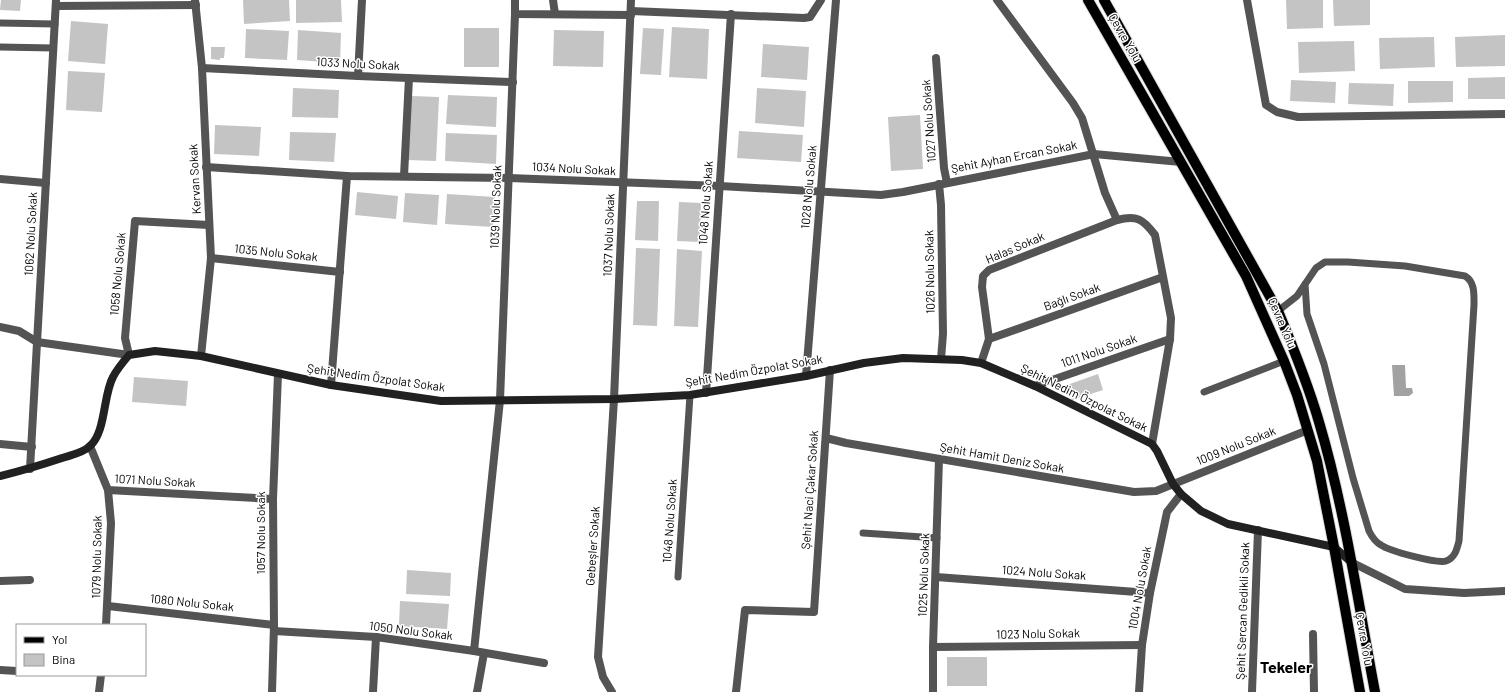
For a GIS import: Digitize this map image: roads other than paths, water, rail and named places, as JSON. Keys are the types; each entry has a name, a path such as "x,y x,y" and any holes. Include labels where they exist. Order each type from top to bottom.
{"main road":[{"name":"Çevre Yolu","path":"1088,0 1246,276 1284,361 1297,395 1317,461 1360,692"},
{"name":"Çevre Yolu","path":"1104,0 1278,311 1308,388 1319,420 1330,461 1351,562 1375,692"}],"street":[{"path":"358,76 362,0"},
{"name":"1039 Nolu Sokak","path":"474,651 500,400 515,0"},
{"path":"553,0 555,14"},
{"name":"1037 Nolu Sokak","path":"614,399 631,0"},
{"path":"515,14 730,14 804,18 810,17 821,0"},
{"name":"1028 Nolu Sokak","path":"806,376 836,0"},
{"path":"997,0 1074,103 1082,118 1105,193 1117,220"},
{"path":"1246,0 1266,105 1277,112 1298,117 1505,114"},
{"path":"56,3 196,2"},
{"name":"Kervan Sokak","path":"196,2 202,68 211,258 201,356"},
{"name":"1062 Nolu Sokak","path":"30,469 56,3"},
{"name":"1048 Nolu Sokak","path":"706,393 730,14"},
{"name":"1027 Nolu Sokak","path":"936,58 944,168 943,184"},
{"name":"1033 Nolu Sokak","path":"202,68 513,82"},
{"path":"404,176 409,78"},
{"name":"Şehit Ayhan Ercan Sokak","path":"943,184 1094,154 1181,162"},
{"name":"1034 Nolu Sokak","path":"206,167 346,176 509,178 881,194 903,192 943,184"},
{"path":"332,385 346,176"},
{"path":"0,179 46,183"},
{"name":"1026 Nolu Sokak","path":"941,359 943,334 941,205 943,184"},
{"name":"Halas Sokak","path":"981,363 989,339 982,287 983,276 989,270 1117,220 1129,217 1140,219 1155,235 1172,318 1170,339 1152,444"},
{"name":"1058 Nolu Sokak","path":"129,355 125,338 135,221 209,224"},
{"name":"1035 Nolu Sokak","path":"211,258 340,272"},
{"name":"Bağlı Sokak","path":"989,339 1163,277"},
{"path":"0,327 19,331 37,342 129,355 112,378 101,423 96,438 90,446 78,453 30,469 0,476"},
{"name":"1011 Nolu Sokak","path":"1035,386 1170,339"},
{"name":"Şehit Nedim Özpolat Sokak","path":"129,355 155,351 201,356 332,385 440,401 614,399 690,395 806,376 864,363 903,358 941,359 981,363 1035,386 1152,444 1173,484 1181,494 1201,511 1228,524 1334,547 1351,562"},
{"name":"Şehit Naci Çakar Sokak","path":"736,692 745,610 814,612 830,370"},
{"name":"1057 Nolu Sokak","path":"272,692 274,628 273,499 278,374"},
{"name":"Gebeşler Sokak","path":"612,692 603,677 598,657 614,399"},
{"name":"1009 Nolu Sokak","path":"1173,484 1308,430"},
{"name":"Şehit Hamit Deniz Sokak","path":"826,438 846,443 1134,492 1156,491 1173,484"},
{"path":"0,444 32,447"},
{"name":"1071 Nolu Sokak","path":"90,446 108,490 273,499"},
{"name":"1025 Nolu Sokak","path":"933,692 939,459"},
{"name":"1079 Nolu Sokak","path":"106,624 111,523 108,490"},
{"name":"1004 Nolu Sokak","path":"1139,692 1142,645 1150,593 1167,512 1181,494"},
{"name":"Şehit Sercan Gedikli Sokak","path":"1252,692 1258,530"},
{"path":"1351,562 1405,589 1464,593 1505,591"},
{"name":"1024 Nolu Sokak","path":"936,577 1150,593"},
{"path":"0,581 30,580"},
{"name":"1080 Nolu Sokak","path":"108,606 274,628"},
{"name":"1050 Nolu Sokak","path":"274,628 376,637 544,663"},
{"path":"1313,634 1314,692"},
{"path":"373,692 376,637"},
{"name":"1023 Nolu Sokak","path":"934,647 1142,645"},
{"path":"477,692 484,653"},
{"path":"0,670 16,671"},
{"path":"99,692 101,676"}],"lane":[{"path":"0,23 55,24"},
{"path":"0,47 53,48"},
{"path":"1278,311 1297,296 1305,284 1316,268 1324,262 1405,266 1469,278 1472,284 1474,305 1467,402 1460,541 1455,554 1448,561 1432,561 1382,546 1373,539 1369,531 1353,478 1324,364 1307,314 1305,284"},
{"path":"1204,392 1284,361"},
{"name":"1048 Nolu Sokak","path":"678,577 690,395"},
{"path":"863,534 937,538"}],"district":[{"name":"Tekeler","path":"1286,667"}]}
